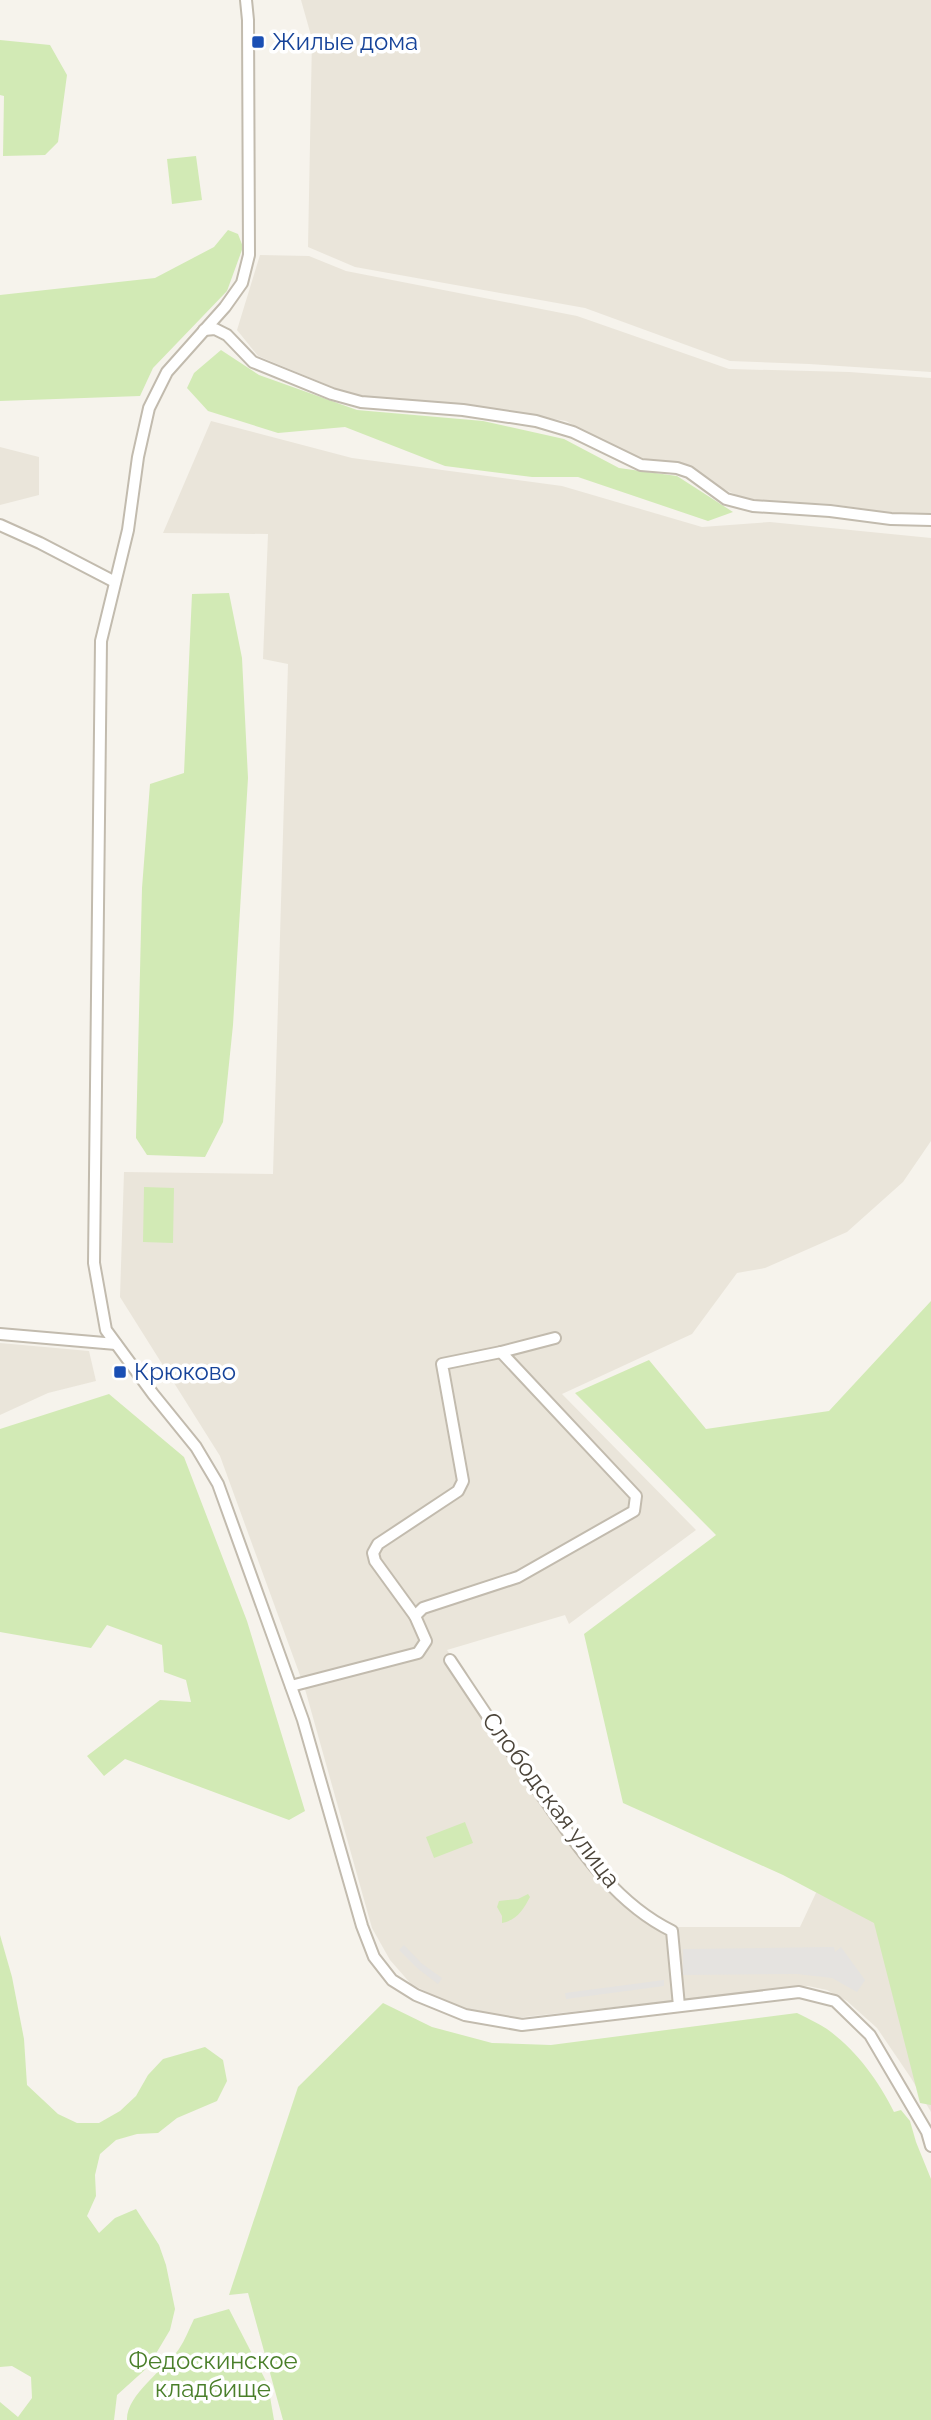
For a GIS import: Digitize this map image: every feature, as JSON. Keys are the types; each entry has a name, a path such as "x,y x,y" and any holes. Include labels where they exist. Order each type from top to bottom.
{"street":[{"path":"246,0 250,255 242,283 225,307 167,372 149,408 138,457 128,530 101,641 94,1263 106,1330 196,1447 218,1484 303,1720 362,1926 374,1957 391,1980 416,1995 465,2015 522,2025 799,1992 835,2001 870,2035 927,2132 931,2146"},
{"path":"204,330 215,329 227,335 253,362 332,394 360,402 463,410 536,421 573,432 641,465 677,468 689,472 726,499 753,506 830,511 891,519 931,520"},
{"path":"0,525 116,582"},
{"path":"0,1334 116,1344"},
{"path":"291,1686 418,1653 426,1641 415,1616 375,1561 373,1553 378,1544 458,1491 463,1481 442,1364 555,1338"},
{"path":"415,1616 423,1608 518,1577 634,1511 636,1496 501,1352"},
{"name":"Слободская улица","path":"450,1660 588,1858 613,1888 653,1922 672,1931 680,2006"}],"shaded area":[{"path":"301,0 931,0 931,372 730,361 585,308 355,267 308,247 312,39"},
{"path":"260,255 309,256 346,271 577,316 729,369 849,372 931,378 931,516 921,517 831,504 756,501 711,483 686,464 654,461 624,453 566,421 470,406 354,396 258,356 237,330"},
{"path":"211,421 352,458 562,486 702,527 770,522 931,538 931,1141 903,1182 847,1232 765,1268 737,1273 692,1334 562,1394 696,1530 569,1624 565,1615 447,1650 556,1811 615,1885 654,1918 677,1927 800,1927 822,1880 875,1899 931,2029 931,2112 877,2028 847,2001 827,1990 808,1986 515,2018 458,2008 411,1984 390,1960 372,1928 305,1689 220,1456 120,1297 124,1172 273,1174 288,664 263,659 268,534 163,533"},
{"path":"0,447 39,457 39,495 0,505"},
{"path":"0,1343 89,1351 96,1381 48,1393 0,1415"},
{"path":"404,1945 421,1963 442,1978 438,1984 399,1950"},
{"path":"834,1947 835,1952 841,1947 865,1980 857,1992 832,1978 797,1974 683,1975 683,1949"},
{"path":"664,1980 664,1986 566,1999 565,1993"}],"green space":[{"path":"0,40 50,45 67,75 58,142 45,155 3,156 4,96 0,95"},
{"path":"196,156 202,200 172,204 167,159"},
{"path":"228,230 238,234 243,247 227,291 153,368 140,396 0,401 0,295 155,278 214,247"},
{"path":"221,350 259,375 357,410 483,421 564,439 619,468 677,476 733,512 708,521 578,477 532,477 445,466 345,427 278,433 208,411 187,388 194,373"},
{"path":"229,593 242,658 248,778 233,1025 223,1122 205,1157 147,1155 136,1138 142,888 150,784 184,773 192,594"},
{"path":"144,1187 174,1188 173,1243 143,1242"},
{"path":"931,1301 931,2105 920,2103 874,1923 783,1875 623,1803 584,1634 716,1535 575,1393 649,1360 706,1429 829,1411"},
{"path":"109,1394 184,1457 247,1621 305,1811 289,1820 125,1759 104,1776 87,1756 160,1700 191,1702 186,1680 164,1672 162,1645 107,1625 91,1648 0,1632 0,1429"},
{"path":"465,1822 473,1843 434,1858 426,1837"},
{"path":"528,1894 530,1897 519,1914 502,1923 497,1907 499,1901 518,1899"},
{"path":"0,1935 12,1977 24,2039 27,2085 58,2114 77,2123 99,2123 120,2111 136,2096 148,2075 163,2059 205,2047 223,2060 227,2081 217,2101 177,2118 158,2133 137,2134 116,2140 100,2154 95,2175 96,2196 87,2216 99,2233 115,2218 136,2209 159,2245 175,2309 170,2330 148,2367 117,2395 114,2420 0,2420 0,2402 18,2417 32,2398 31,2377 12,2366 0,2367"},
{"path":"383,2003 432,2027 492,2043 551,2045 797,2013 827,2029 865,2066 894,2112 901,2110 910,2121 931,2179 931,2420 283,2420 248,2293 229,2295 298,2087"},
{"name":"Федоскинское кладбище","path":"229,2309 268,2385 274,2420 127,2420 133,2401 179,2349 194,2319"}],"place":[{"name":"Жилые дома","path":"258,42"},
{"name":"Крюково","path":"120,1372"}]}
